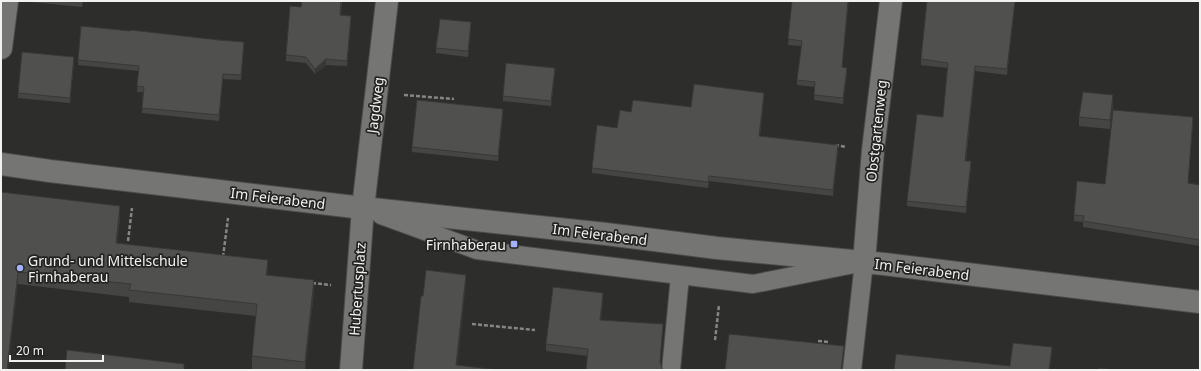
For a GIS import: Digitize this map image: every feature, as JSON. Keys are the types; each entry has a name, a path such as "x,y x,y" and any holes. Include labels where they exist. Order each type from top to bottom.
{"street":[{"path":"1,48 7,1"},
{"name":"Jagdweg","path":"363,208 387,1"},
{"name":"Obstgartenweg","path":"864,262 873,150 891,1"},
{"name":"Im Feierabend","path":"1,164 230,193 717,248 864,262 1200,302"},
{"name":"Hubertusplatz","path":"351,370 363,208"}],"lane":[{"path":"363,208 477,250 753,284 864,262 852,370"},
{"path":"671,370 680,276"}],"path":[{"path":"377,92 454,99"},
{"path":"828,144 873,150"},
{"path":"128,241 135,181"},
{"path":"223,262 230,193"},
{"path":"716,340 722,280"},
{"path":"312,283 356,288"},
{"path":"472,324 534,330"}],"building":[{"path":"302,1 341,1 340,15 351,16 347,61 326,59 315,69 306,57 286,55 290,6 301,7"},
{"path":"792,1 848,1 842,67 847,68 843,98 814,95 815,82 797,80 802,41 788,39"},
{"path":"927,1 1015,1 1007,69 975,66 965,161 971,161 966,207 907,201 917,114 943,117 948,63 921,59"},
{"path":"440,19 471,22 468,51 436,48"},
{"path":"81,26 244,42 241,75 223,74 219,115 142,108 144,87 137,86 139,66 78,60"},
{"path":"22,52 74,57 70,98 18,93"},
{"path":"506,63 555,68 551,101 503,96"},
{"path":"694,84 764,93 759,136 838,145 833,190 709,176 708,182 592,168 597,125 617,128 620,110 631,112 633,100 691,107"},
{"path":"1083,92 1113,95 1110,120 1079,117"},
{"path":"417,100 503,109 498,156 412,147"},
{"path":"1113,110 1193,117 1188,183 1200,185 1200,240 1083,221 1084,216 1074,215 1077,181 1105,184"},
{"path":"1,192 120,206 116,243 268,260 266,275 314,280 305,362 252,356 257,304 129,290 131,284 18,272 7,370 1,370"},
{"path":"426,270 466,275 456,365 499,370 413,370 421,296 423,296"},
{"path":"553,287 603,293 600,320 663,324 660,362 662,370 586,370 588,349 546,344"},
{"path":"729,334 844,346 841,370 725,370"},
{"path":"1013,343 1052,347 1049,370 894,370 896,354 1010,366"},
{"path":"67,350 184,364 184,370 65,370"},
{"path":"1099,368 1113,370 1099,370"}],"place":[{"name":"Firnhaberau","path":"514,244"},
{"name":"Grund- und Mittelschule Firnhaberau","path":"20,268"}]}
